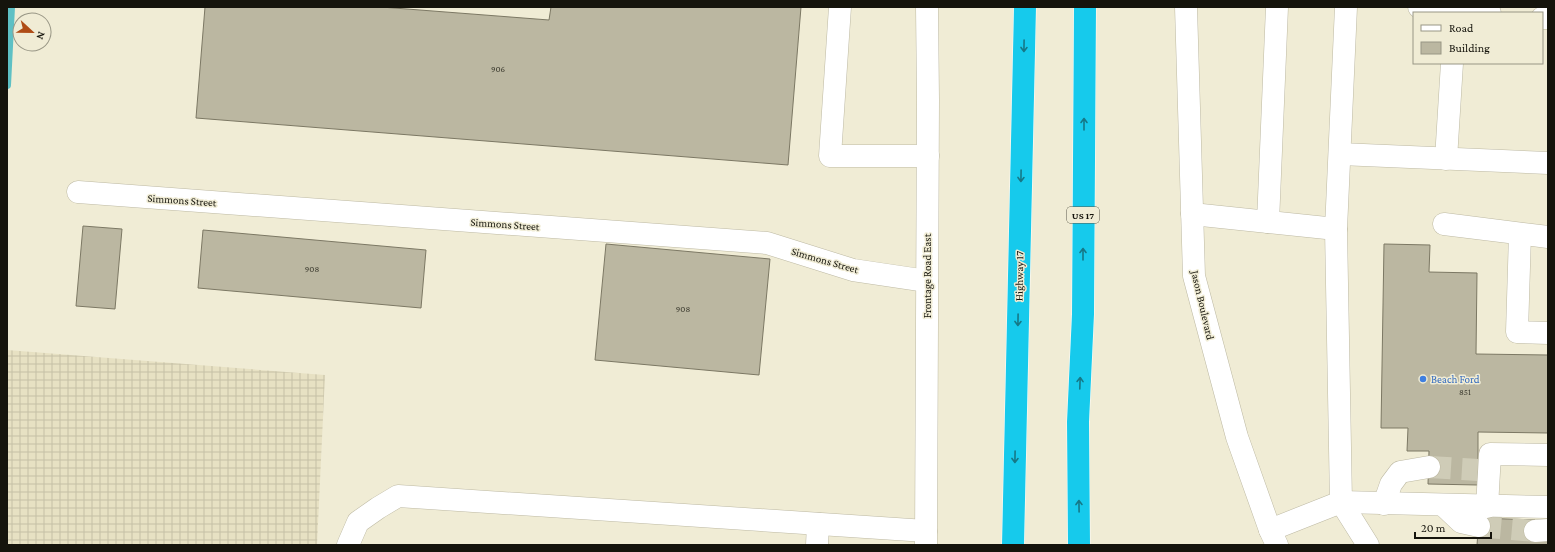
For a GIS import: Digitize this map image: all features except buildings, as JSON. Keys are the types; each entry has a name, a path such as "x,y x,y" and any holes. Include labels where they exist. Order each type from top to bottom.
{"highway":[{"name":"Highway 17","path":"1013,545 1025,7"},
{"name":"US 17","path":"1079,545 1078,422 1083,314 1085,7"}],"street":[{"path":"840,7 830,156 928,156"},
{"name":"Frontage Road East","path":"926,538 928,156 927,7"},
{"name":"Jason Boulevard","path":"1186,7 1194,276 1237,437 1274,537"},
{"path":"1268,222 1277,7"},
{"path":"1346,7 1336,229 1341,502 1368,545"},
{"path":"1420,7 1472,12"},
{"path":"1446,159 1452,64"},
{"path":"1340,154 1548,163"},
{"name":"Simmons Street","path":"78,192 767,243 853,270 927,281"},
{"path":"1192,214 1336,229"},
{"path":"1444,224 1548,237"},
{"path":"1520,234 1517,332 1548,333"},
{"path":"1483,516 1484,470 1490,454 1548,455"},
{"path":"1384,504 1391,484 1400,472 1429,467"},
{"path":"348,545 358,522 398,496 817,535 926,538"},
{"path":"1274,537 1341,502 1443,505 1483,516 1548,507"}],"shaded area":[{"path":"7,350 325,375 317,545 7,545"}],"waterway":[{"path":"7,85 11,7"}],"tunnel":[{"path":"1429,467 1478,470"},
{"path":"1479,526 1535,531"}],"place":[{"name":"Beach Ford","path":"1423,379"}]}
